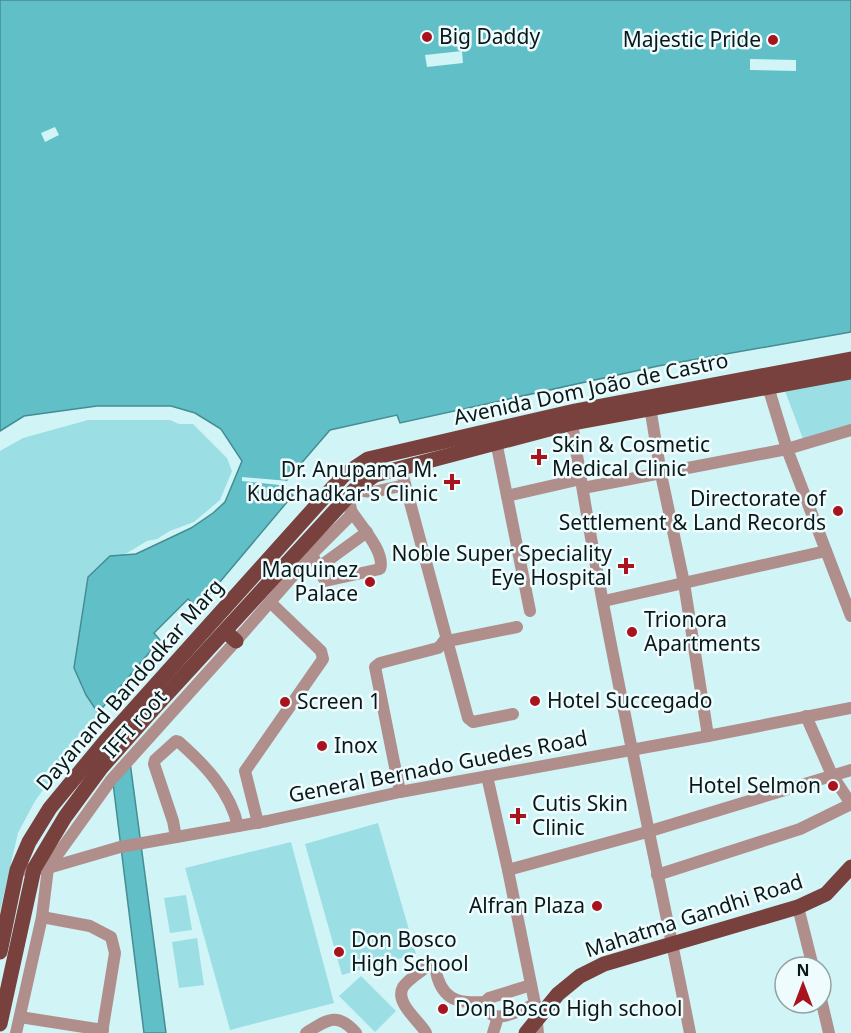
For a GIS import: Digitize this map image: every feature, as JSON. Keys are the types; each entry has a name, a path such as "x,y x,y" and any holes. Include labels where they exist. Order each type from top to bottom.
{"main road":[{"name":"Avenida Dom João de Castro","path":"354,496 375,475 496,441 767,381 851,359"},
{"name":"Avenida Dom João de Castro","path":"344,475 368,459 575,411 767,381 851,372"},
{"name":"Dayanand Bandodkar Marg","path":"0,1024 41,868 65,817 97,762 107,739 344,475"},
{"path":"97,762 126,748 203,667 354,496"},
{"name":"Dayanand Bandodkar Marg","path":"0,952 17,870 28,842 50,808 97,762"},
{"name":"Mahatma Gandhi Road","path":"534,1030 558,994 580,976 604,964 798,907 826,894 851,867"}],"street":[{"path":"767,381 787,449 851,616"},
{"path":"650,407 661,474 684,583 708,736"},
{"path":"572,423 647,832 690,1033"},
{"path":"507,496 582,483 661,474 787,449 851,430"},
{"path":"496,441 530,610"},
{"path":"401,469 445,640 468,718 474,722 513,714"},
{"path":"231,636 261,613 312,554 354,496 405,485"},
{"path":"312,554 320,567 324,580 328,582 380,569 382,566 380,559 366,531 354,496"},
{"path":"320,567 366,531"},
{"path":"604,601 826,551"},
{"path":"258,823 245,771 323,659 321,651 270,602"},
{"path":"400,792 375,667 380,663 438,648 445,640 517,627"},
{"name":"General Bernado Guedes Road","path":"17,870 41,868 120,847 258,823 400,792 851,708"},
{"path":"657,875 800,829 851,804 831,775 806,716"},
{"path":"176,837 154,764 155,760 176,741 210,771 235,810 238,826"},
{"name":"IFFI root","path":"41,868 111,780 126,748"},
{"path":"508,870 647,832 851,770"},
{"path":"487,776 535,1004 534,1030"},
{"path":"16,1033 42,917 41,868"},
{"path":"798,907 810,955"},
{"path":"20,1017 102,1032 115,953 111,936 90,926 42,917"},
{"path":"426,1033 401,996 403,987 429,965 434,966 437,979 444,991 456,1002 485,1002 489,998 531,985"},
{"path":"485,1002 486,1011 490,1016 498,1017 535,1004"},
{"path":"825,1015 830,1033"},
{"path":"493,1033 498,1017"},
{"path":"306,1033 329,1019 349,1024 356,1033"}],"shaded area":[{"path":"0,0 851,0 851,332 658,366 400,423 397,415 330,430 286,481 285,488 293,495 198,608 188,599 154,633 160,640 98,713 86,695 74,668 88,577 110,556 136,554 191,528 213,513 225,502 242,461 221,429 195,413 171,406 97,406 24,416 0,431"},
{"path":"351,317 105,705 35,801 18,833 0,911 0,451 23,438 88,420 170,420 179,424 193,424 227,458 232,471 220,500 194,522 170,531 157,539 147,541 122,556 161,543 204,520 223,503 229,494 242,461 221,429 195,413 171,406 97,406 24,416 0,431 0,397"},
{"path":"851,379 851,425 803,439 785,391"},
{"path":"130,762 166,1033 144,1033 113,783"},
{"path":"378,823 416,954 342,975 305,844"},
{"path":"291,842 334,1003 230,1030 185,868"},
{"path":"186,895 192,930 170,933 164,898"},
{"path":"197,938 204,985 179,988 172,942"},
{"path":"361,976 396,1011 375,1032 339,996"}],"pier":[{"path":"462,51 463,63 427,67 425,55"},
{"path":"750,59 796,60 796,71 750,70"},
{"path":"55,127 59,135 45,142 41,133"},
{"path":"242,477 289,481 288,486 242,481"}],"place":[{"name":"Big Daddy","path":"427,37"},
{"name":"Majestic Pride","path":"773,40"},
{"name":"Skin & Cosmetic Medical Clinic","path":"539,457"},
{"name":"Dr. Anupama M. Kudchadkar's Clinic","path":"452,482"},
{"name":"Directorate of Settlement & Land Records","path":"838,511"},
{"name":"Noble Super Speciality Eye Hospital","path":"626,566"},
{"name":"Maquinez Palace","path":"370,582"},
{"name":"Trionora Apartments","path":"632,632"},
{"name":"Hotel Succegado","path":"535,701"},
{"name":"Screen 1","path":"285,702"},
{"name":"Inox","path":"322,746"},
{"name":"Hotel Selmon","path":"833,786"},
{"name":"Cutis Skin Clinic","path":"518,816"},
{"name":"Alfran Plaza","path":"597,906"},
{"name":"Don Bosco High School","path":"339,952"},
{"name":"Don Bosco High school","path":"443,1009"}]}
